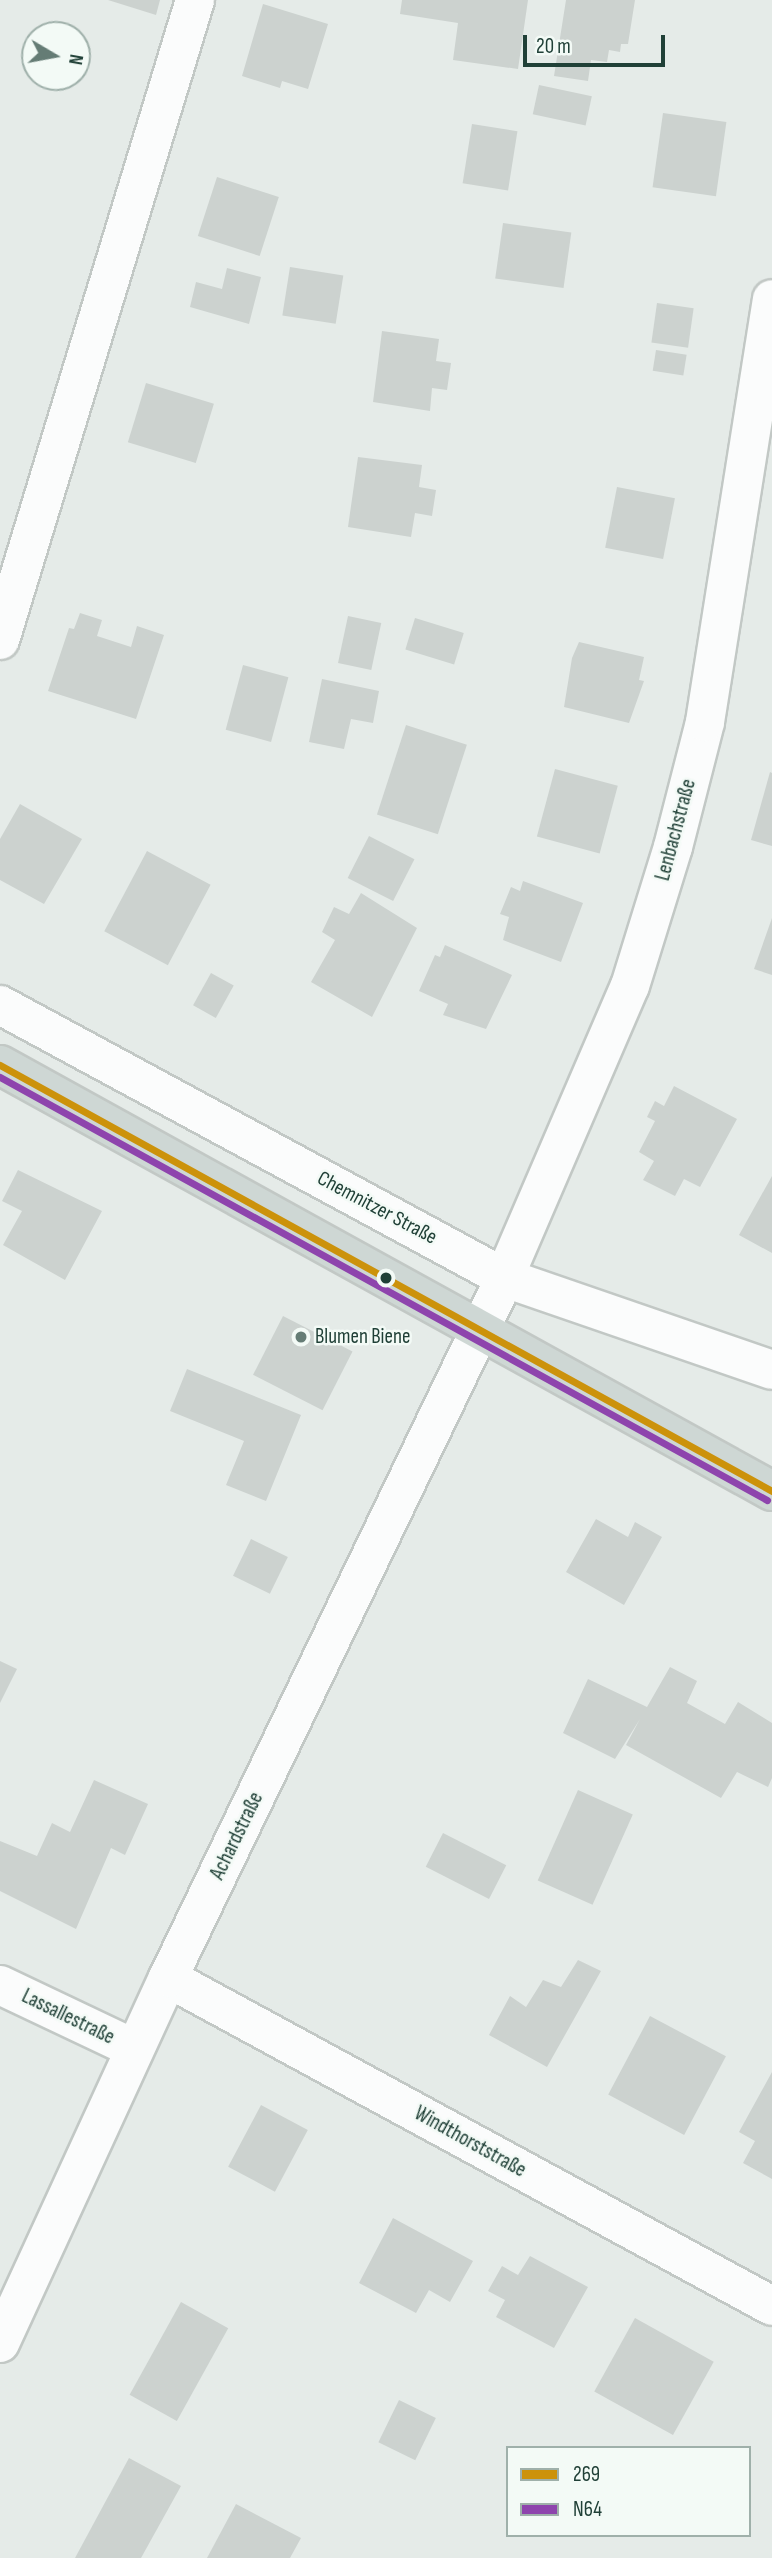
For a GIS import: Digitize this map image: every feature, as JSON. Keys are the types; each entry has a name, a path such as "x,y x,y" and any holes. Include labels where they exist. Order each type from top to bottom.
{"main road":[{"path":"0,1065 772,1491"}],"street":[{"path":"0,640 195,0"},
{"name":"Lenbachstraße","path":"478,1331 505,1278 630,986 673,847 705,722 726,605 772,299"},
{"name":"Chemnitzer Straße","path":"0,1005 505,1278 772,1370"},
{"name":"Achardstraße","path":"0,2343 135,2049 478,1331"},
{"name":"Windthorststraße","path":"169,1978 772,2306"},
{"name":"Lassallestraße","path":"0,1984 135,2049"}],"building":[{"path":"108,0 160,0 156,15"},
{"path":"402,0 528,0 518,69 453,60 458,23 400,14"},
{"path":"566,0 635,0 628,44 621,44 620,52 609,50 607,62 591,60 588,81 554,76"},
{"path":"263,4 328,24 308,89 282,81 280,88 242,76"},
{"path":"539,85 592,96 586,126 533,114"},
{"path":"663,113 726,122 716,196 653,187"},
{"path":"472,124 517,131 508,190 463,183"},
{"path":"217,177 279,197 260,256 198,236"},
{"path":"503,223 571,233 564,288 495,278"},
{"path":"290,267 343,275 336,324 282,315"},
{"path":"227,268 261,277 249,324 190,307 196,282 222,289"},
{"path":"657,303 694,308 688,348 651,343"},
{"path":"382,331 439,339 436,361 451,363 447,390 432,388 430,411 373,402"},
{"path":"656,350 687,355 683,376 653,371"},
{"path":"146,383 214,404 196,463 128,442"},
{"path":"358,457 422,465 419,487 436,490 432,516 415,513 411,537 348,527"},
{"path":"617,487 675,498 663,559 605,548"},
{"path":"80,613 102,620 97,636 131,647 137,626 164,635 136,719 48,691 69,628 74,629"},
{"path":"348,616 381,623 371,670 338,663"},
{"path":"415,618 464,633 454,664 405,650"},
{"path":"579,642 644,657 639,680 644,681 629,723 564,707 572,658"},
{"path":"243,665 288,677 271,742 226,730"},
{"path":"322,679 379,691 373,723 351,719 344,749 309,742"},
{"path":"406,725 467,745 438,834 377,814"},
{"path":"555,769 618,786 600,853 537,837"},
{"path":"770,772 772,773 772,846 751,840"},
{"path":"20,804 82,839 44,904 0,880 0,839"},
{"path":"369,836 414,859 393,901 348,878"},
{"path":"147,851 211,885 168,965 104,931"},
{"path":"523,881 583,903 561,962 503,940 509,917 500,914 511,887 520,891"},
{"path":"361,893 417,928 372,1017 311,982 335,940 322,932 334,907 349,914"},
{"path":"772,918 772,975 754,969"},
{"path":"445,945 512,975 486,1029 443,1015 448,1004 419,991 435,955 440,957"},
{"path":"211,973 234,986 216,1018 193,1005"},
{"path":"674,1086 737,1119 700,1187 684,1179 675,1196 643,1180 654,1161 639,1152 655,1121 647,1117 655,1101 664,1106"},
{"path":"18,1170 102,1211 65,1280 3,1245 22,1211 2,1201"},
{"path":"772,1176 772,1253 739,1235"},
{"path":"283,1316 352,1351 323,1410 253,1375"},
{"path":"187,1369 301,1415 266,1501 226,1485 244,1441 170,1411"},
{"path":"596,1519 628,1537 635,1522 662,1537 624,1605 566,1572"},
{"path":"251,1539 288,1557 270,1594 233,1576"},
{"path":"0,1661 17,1669 0,1703"},
{"path":"670,1667 697,1681 687,1703 725,1724 738,1702 772,1723 772,1778 768,1787 737,1772 721,1798 626,1745 640,1719 615,1759 563,1733 588,1679 647,1707"},
{"path":"94,1780 148,1804 125,1855 111,1848 76,1929 0,1891 0,1841 37,1856 52,1823 70,1832"},
{"path":"578,1790 633,1814 593,1905 538,1880"},
{"path":"443,1833 506,1865 489,1899 426,1867"},
{"path":"578,1960 601,1971 547,2067 489,2035 510,1996 526,2007 543,1980 561,1987"},
{"path":"650,2016 726,2056 684,2135 608,2095"},
{"path":"772,2072 772,2179 743,2163 755,2141 739,2132"},
{"path":"261,2105 308,2130 275,2192 228,2167"},
{"path":"393,2218 473,2261 450,2302 429,2290 416,2313 359,2283"},
{"path":"530,2256 588,2287 554,2348 496,2317 505,2300 488,2291 502,2266 518,2275"},
{"path":"181,2302 228,2328 177,2421 130,2395"},
{"path":"635,2318 714,2362 673,2435 594,2391"},
{"path":"399,2400 436,2418 415,2460 378,2442"},
{"path":"129,2458 181,2486 141,2558 75,2558"},
{"path":"236,2504 301,2538 290,2558 207,2558"}],"transit line":[{"name":"269","path":"0,1065 772,1491"},
{"name":"N64","path":"0,1077 767,1500"}],"place":[{"name":"Blumen Biene","path":"301,1337"}]}
